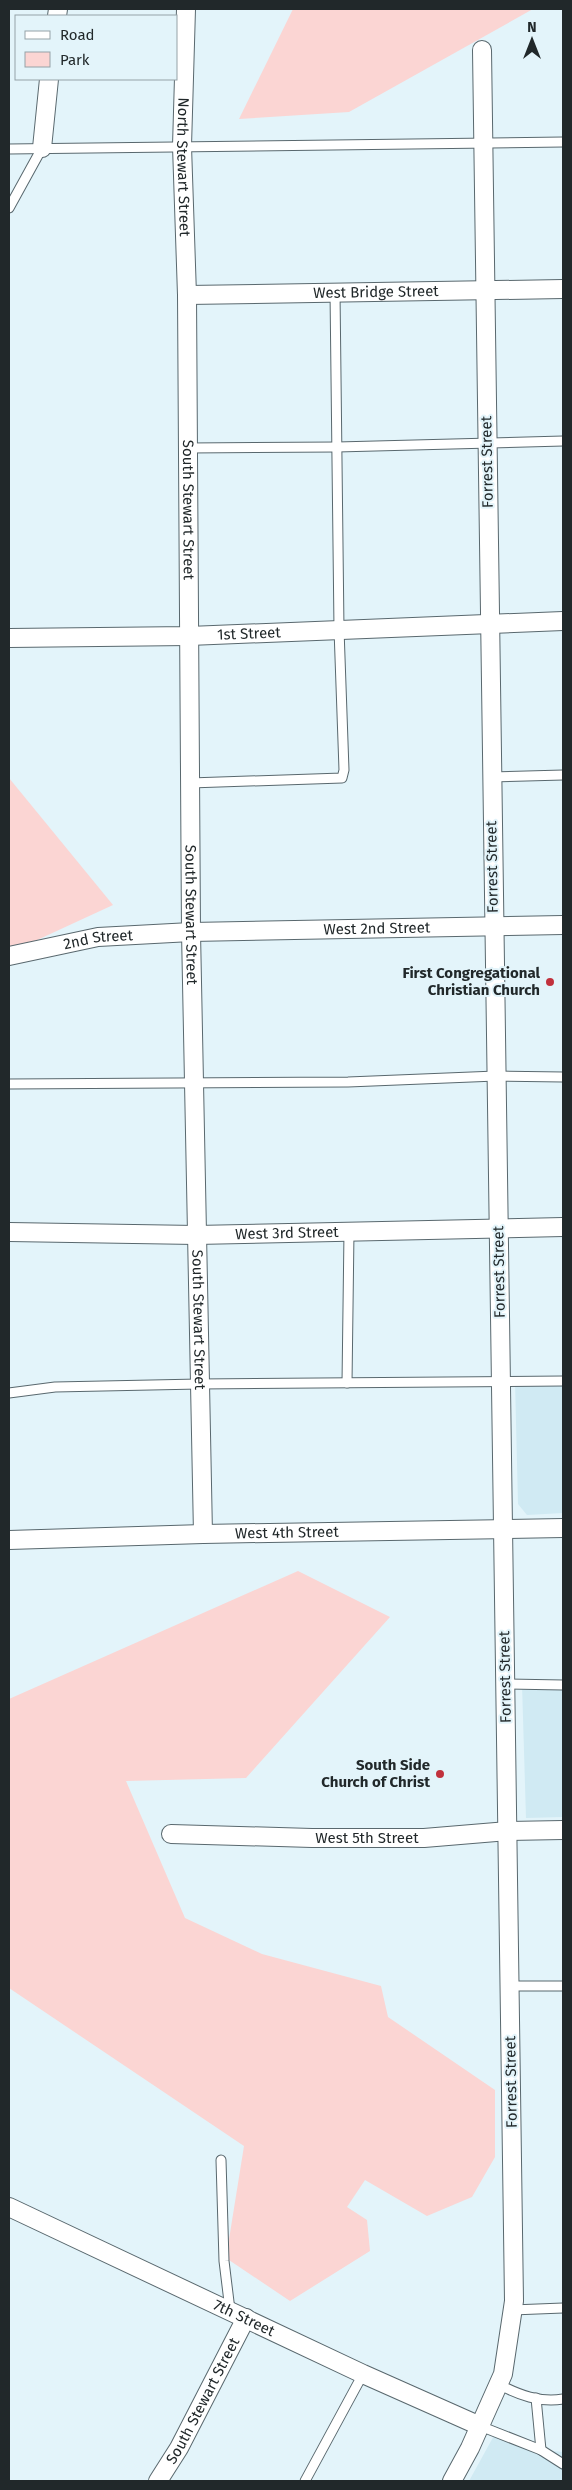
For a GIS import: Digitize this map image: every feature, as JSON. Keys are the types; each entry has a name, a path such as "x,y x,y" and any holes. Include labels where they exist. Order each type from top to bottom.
{"street":[{"name":"North Stewart Street","path":"186,9 182,146 187,295"},
{"name":"Forrest Street","path":"452,2481 480,2426 503,2374 512,2310 508,1831 493,927 482,50"},
{"path":"42,148 49,80"},
{"name":"West Bridge Street","path":"187,295 563,289"},
{"name":"South Stewart Street","path":"187,295 191,932 203,1534"},
{"name":"1st Street","path":"9,638 189,636 563,620"},
{"name":"West 2nd Street","path":"191,932 563,925"},
{"name":"2nd Street","path":"9,956 98,937 191,932"},
{"name":"West 3rd Street","path":"9,1232 196,1235 563,1227"},
{"name":"West 4th Street","path":"9,1540 203,1534 563,1528"},
{"name":"West 5th Street","path":"171,1834 312,1838 424,1838 508,1831 563,1830"},
{"name":"7th Street","path":"9,2207 363,2374 480,2426"},
{"name":"South Stewart Street","path":"158,2481 179,2448 246,2318"}],"lane":[{"path":"9,148 435,145 482,142 563,142"},
{"path":"9,208 42,148"},
{"path":"190,783 342,778 344,770 339,629 335,292"},
{"path":"188,448 337,447 563,441"},
{"path":"491,777 563,775"},
{"path":"9,1084 348,1082 496,1076 563,1077"},
{"path":"347,1383 349,1232"},
{"path":"9,1392 55,1387 199,1384 563,1381"},
{"path":"505,1684 563,1684"},
{"path":"510,1986 563,1986"},
{"path":"221,2160 224,2261 230,2310"},
{"path":"512,2310 563,2308"},
{"path":"305,2481 363,2374"},
{"path":"498,2384 517,2394 550,2401 563,2399"},
{"path":"536,2398 541,2450"},
{"path":"480,2426 541,2450 563,2464"}],"shaded area":[{"path":"515,1381 563,1381 563,1513 527,1515 518,1504"},
{"path":"522,1684 563,1685 563,1817 526,1818"},
{"path":"496,2432 541,2450 563,2452 563,2481 469,2481"}],"green space":[{"path":"293,9 533,9 349,112 239,119"},
{"path":"9,778 113,905 9,953"},
{"path":"298,1571 390,1617 246,1778 126,1781 185,1918 262,1954 381,1986 388,2017 495,2090 495,2157 472,2197 427,2216 365,2180 347,2207 367,2220 370,2251 290,2301 226,2258 244,2146 9,1988 9,1699"}],"place":[{"name":"First Congregational Christian Church","path":"550,982"},
{"name":"South Side Church of Christ","path":"440,1774"}]}
